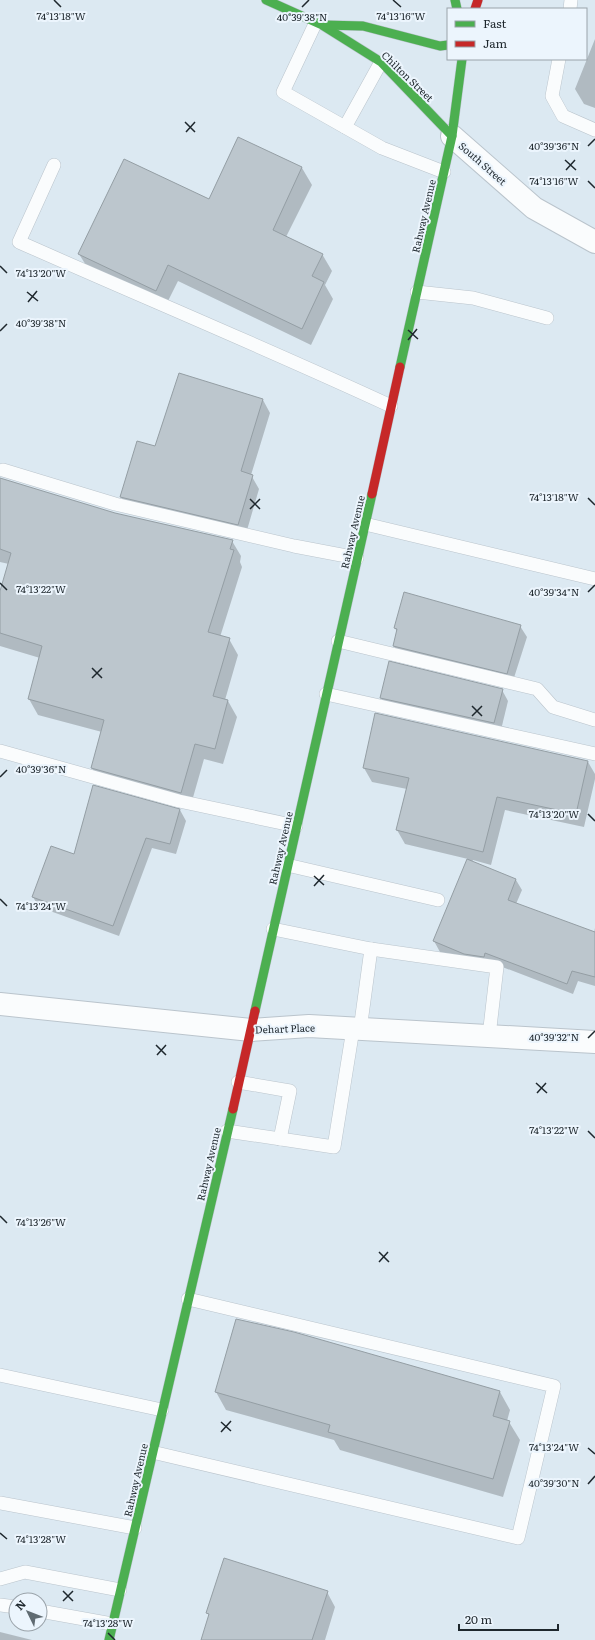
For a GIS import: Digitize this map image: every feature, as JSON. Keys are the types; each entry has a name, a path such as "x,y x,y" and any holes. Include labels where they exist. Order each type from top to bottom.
{"main road":[{"name":"Chilton Street","path":"266,0 319,23 381,62 452,136"},
{"name":"Chilton Street","path":"319,23 363,26 440,46 447,45"},
{"name":"Rahway Avenue","path":"108,1640 251,1030 444,172 452,136 462,60"}],"street":[{"name":"South Street","path":"452,136 534,208 595,242"},
{"name":"Dehart Place","path":"0,1004 251,1030 309,1026 356,1030 595,1042"}],"lane":[{"path":"319,23 283,92 382,148 444,172"},
{"path":"559,60 552,96 562,116 595,130"},
{"path":"346,127 381,62"},
{"path":"54,164 19,242 198,321 303,365 391,406"},
{"path":"417,292 472,298 547,318"},
{"path":"4,470 115,504 294,546 357,558"},
{"path":"365,524 595,579"},
{"path":"338,641 537,689 553,707 595,720"},
{"path":"326,694 595,754"},
{"path":"0,751 179,801 296,826"},
{"path":"287,865 438,900"},
{"path":"273,929 371,949 497,967 489,1036"},
{"path":"227,1132 334,1147 371,949"},
{"path":"238,1082 290,1091 280,1139"},
{"path":"152,1452 518,1538 554,1386 188,1298"},
{"path":"0,1374 162,1410"},
{"path":"0,1503 135,1528"},
{"path":"0,1579 25,1572 120,1590"},
{"path":"48,1612 112,1624"}],"building":[{"path":"238,137 302,167 273,230 323,254 312,276 324,282 302,329 168,265 156,291 78,254 124,159 209,199"},
{"path":"179,373 263,399 241,471 253,475 238,525 120,497 137,441 155,446"},
{"path":"0,478 115,513 233,540 230,549 234,550 208,632 230,638 213,696 228,700 215,749 195,744 181,793 91,768 104,720 28,699 42,646 0,633 0,591 11,553 0,549"},
{"path":"404,592 521,625 507,674 393,646 397,629 394,628"},
{"path":"389,661 503,689 494,723 380,698"},
{"path":"375,713 588,761 576,814 497,797 483,852 396,830 409,778 363,768"},
{"path":"93,785 180,809 170,844 146,838 113,926 32,897 51,846 74,854"},
{"path":"467,859 516,879 508,900 595,932 595,977 572,971 567,984 485,953 484,957 464,954 433,941"},
{"path":"236,1319 294,1332 500,1391 493,1416 510,1421 493,1479 328,1432 330,1425 215,1392"},
{"path":"224,1558 328,1591 312,1640 201,1640 209,1614 206,1613"}],"traffic: fast":[{"path":"266,0 322,25 381,62 452,136"},
{"path":"455,0 457,8"},
{"path":"323,25 363,26 440,46 447,45"},
{"path":"400,367 452,136 462,60"},
{"path":"255,1011 372,494"},
{"path":"109,1640 233,1109"}],"traffic: jam":[{"path":"475,8 478,0"},
{"path":"372,494 400,367"},
{"path":"233,1109 255,1011"}]}
